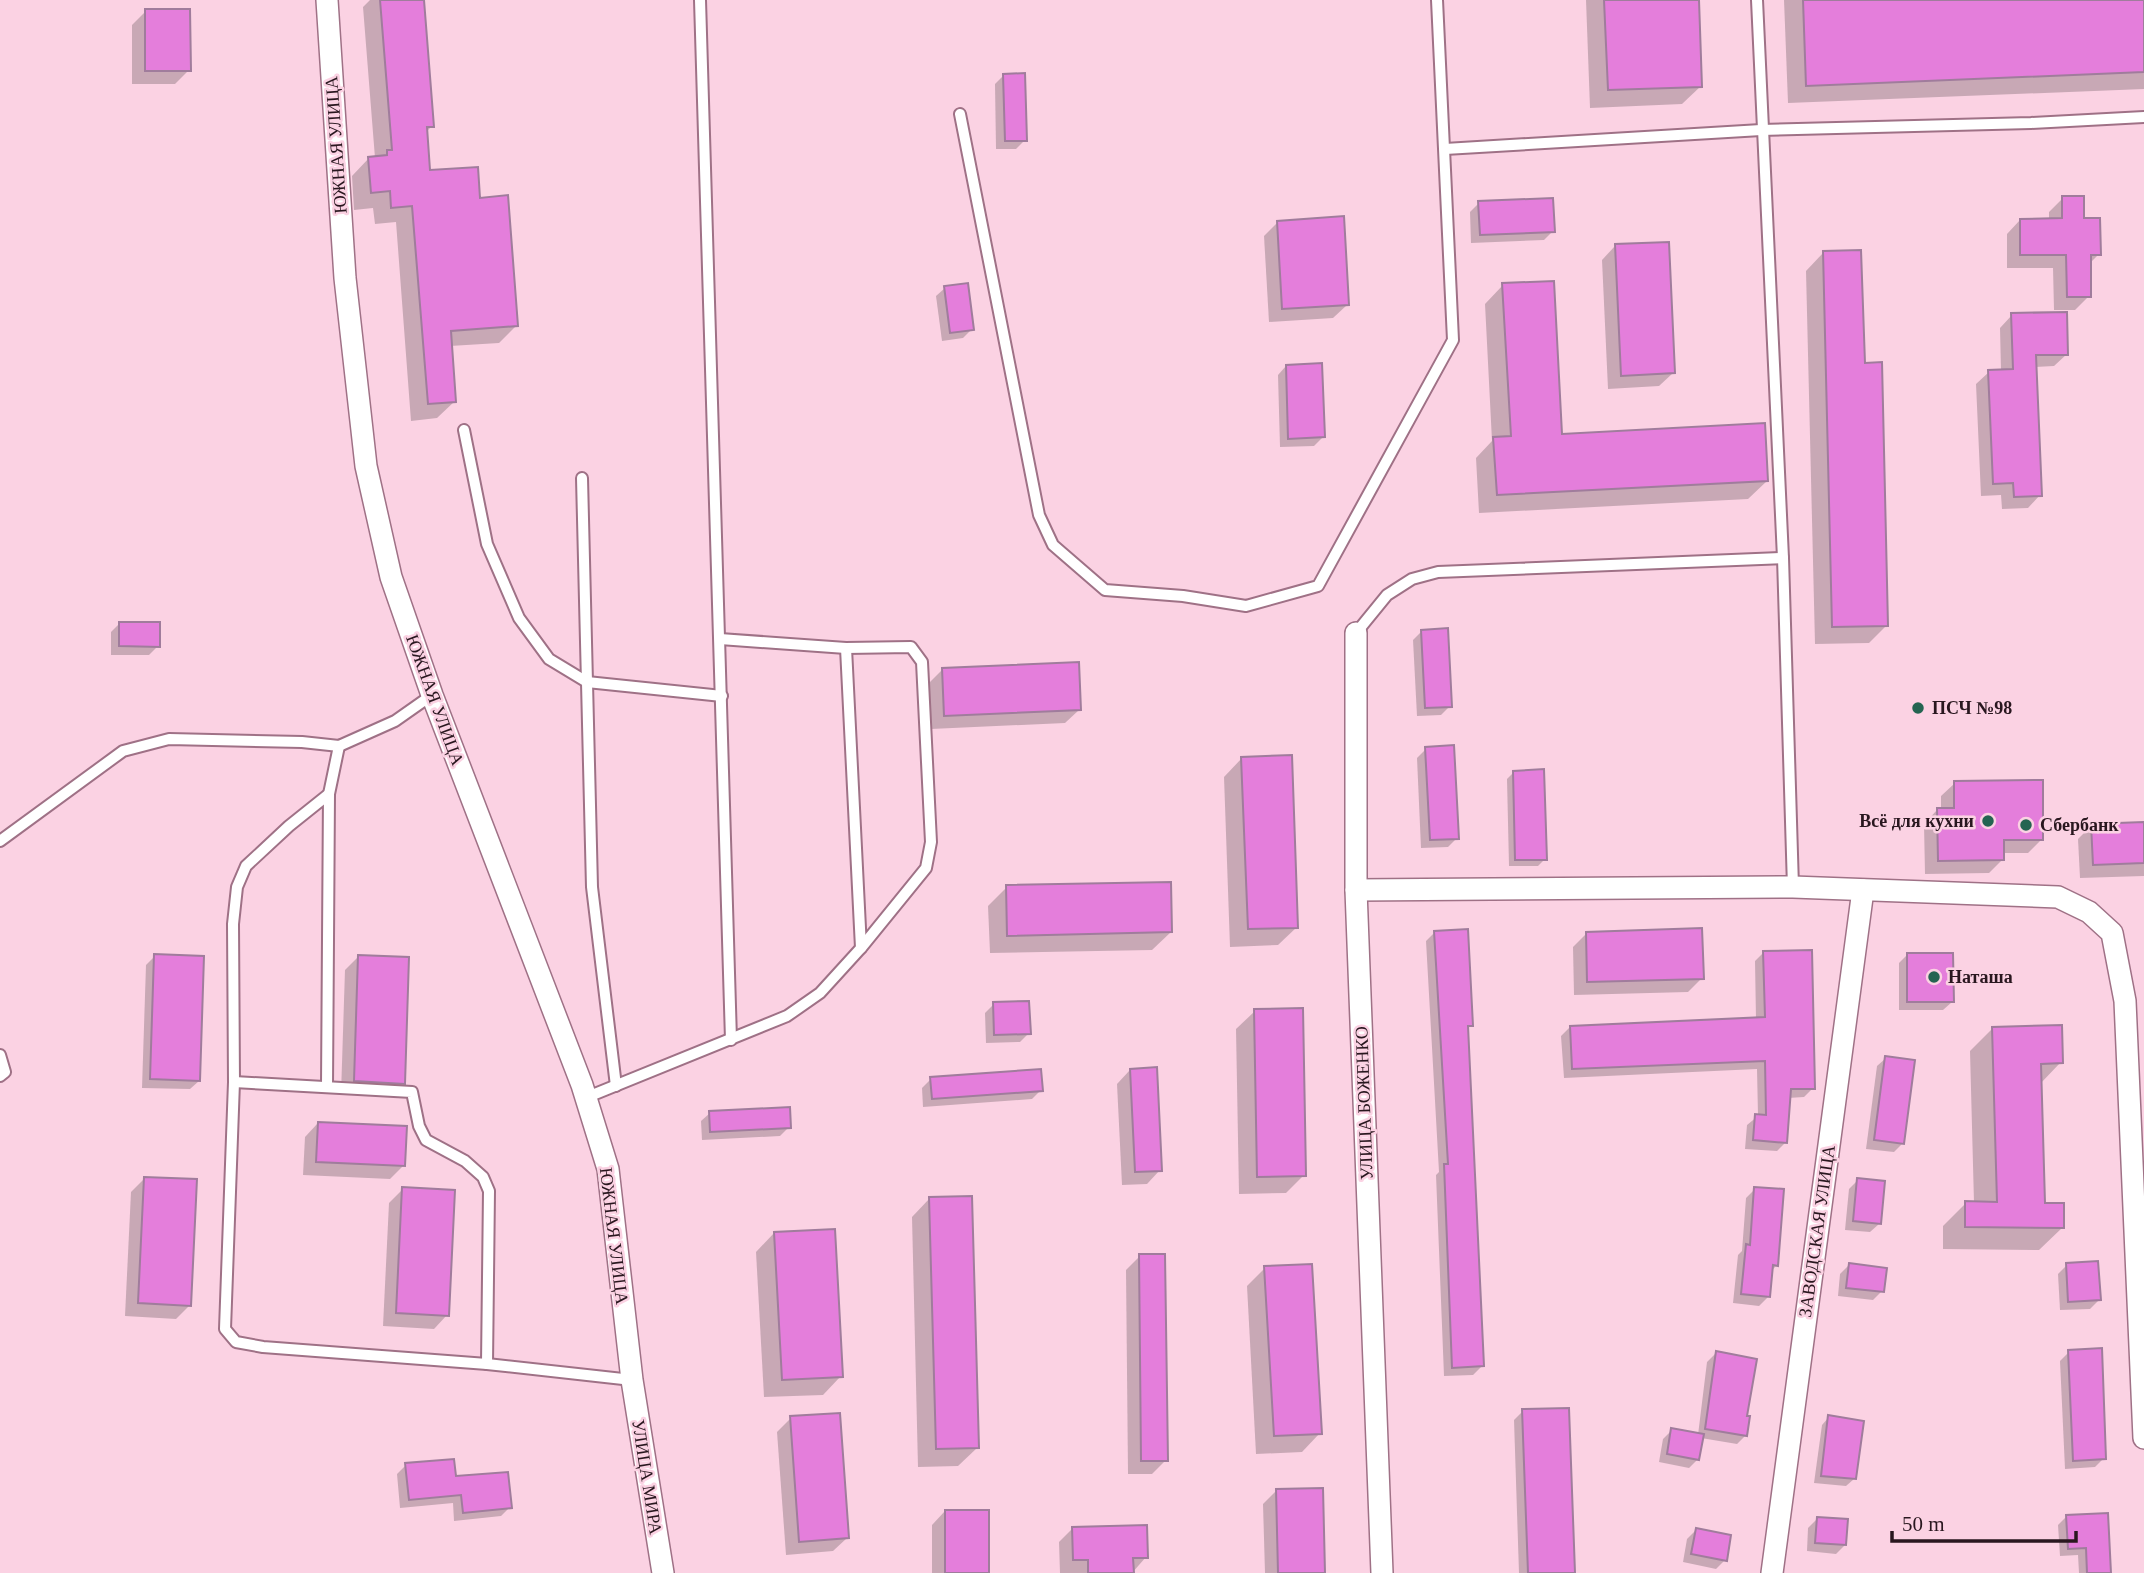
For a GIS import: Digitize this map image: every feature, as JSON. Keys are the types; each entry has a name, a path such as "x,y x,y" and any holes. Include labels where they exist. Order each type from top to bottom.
{"street":[{"name":"ЮЖНАЯ УЛИЦА","path":"327,0 345,278 366,466 391,577 432,695 585,1098 608,1169 632,1380"},
{"name":"УЛИЦА БОЖЕНКО","path":"1356,633 1356,890 1382,1573"},
{"path":"1356,890 1793,887 2058,897 2089,912 2112,933 2134,1001 2144,1438"},
{"name":"ЗАВОДСКАЯ УЛИЦА","path":"1772,1573 1863,890"},
{"name":"УЛИЦА МИРА","path":"632,1380 663,1573"}],"lane":[{"path":"700,0 731,1040"},
{"path":"960,114 1039,515 1053,545 1105,590 1183,596 1246,606 1318,586 1453,340 1437,0"},
{"path":"1756,0 1783,558 1793,887"},
{"path":"1445,149 1761,130 2031,123 2144,117"},
{"path":"464,430 487,544 519,618 549,659 587,682 722,695"},
{"path":"582,478 592,887 616,1086"},
{"path":"1356,633 1387,595 1412,579 1438,572 1783,558"},
{"path":"585,1098 787,1016 820,993 861,948 926,867 931,842 922,662 911,647 846,648 720,639"},
{"path":"846,648 861,948"},
{"path":"0,841 123,751 169,739 302,742 339,746 396,721 432,695"},
{"path":"327,1086 329,794 339,746"},
{"path":"329,794 246,866 237,887 233,924 234,1082 225,1329 236,1342 263,1346 487,1364 632,1380"},
{"path":"0,1055 5,1072 0,1076"},
{"path":"234,1082 412,1092 419,1126 426,1140 465,1161 484,1177 489,1191 487,1364"}],"building":[{"path":"380,0 424,0 434,127 427,127 430,170 478,167 480,198 508,195 518,326 451,331 456,402 428,404 412,206 391,208 390,191 371,193 368,157 387,155 387,150 392,150"},
{"path":"1604,0 1699,0 1702,87 1608,90"},
{"path":"1803,0 2144,0 2144,72 1806,86"},
{"path":"145,9 190,9 191,71 145,71"},
{"path":"1025,73 1027,141 1005,141 1003,74"},
{"path":"2062,196 2084,196 2084,218 2100,218 2101,255 2091,255 2091,297 2067,297 2066,255 2020,255 2020,219 2062,218"},
{"path":"1553,198 1555,232 1480,235 1478,201"},
{"path":"1344,216 1349,305 1282,309 1277,221"},
{"path":"1669,242 1675,373 1621,376 1615,244"},
{"path":"1861,250 1865,363 1882,362 1888,626 1832,627 1823,251"},
{"path":"1554,281 1562,434 1765,423 1768,481 1497,495 1493,437 1511,436 1502,283"},
{"path":"968,283 974,330 950,333 944,286"},
{"path":"2067,312 2068,355 2036,355 2042,496 2014,497 2013,483 1993,484 1988,370 2013,369 2011,313"},
{"path":"1322,363 1325,437 1288,439 1286,365"},
{"path":"119,622 160,622 160,647 119,646"},
{"path":"1448,628 1452,707 1425,708 1421,630"},
{"path":"1079,662 1081,710 944,716 942,668"},
{"path":"1454,745 1459,839 1430,840 1425,747"},
{"path":"1292,755 1298,928 1248,929 1241,757"},
{"path":"1544,769 1547,860 1515,860 1513,771"},
{"path":"2043,780 2043,840 2004,840 2004,860 1938,861 1937,808 1954,808 1954,781"},
{"path":"2144,822 2144,863 2093,865 2091,824"},
{"path":"1171,882 1172,932 1007,936 1006,885"},
{"path":"1702,928 1704,979 1587,982 1586,932"},
{"path":"1468,929 1473,1026 1468,1026 1484,1366 1452,1368 1444,1164 1448,1164 1434,931"},
{"path":"1812,950 1815,1089 1791,1089 1787,1143 1753,1140 1755,1114 1766,1115 1765,1061 1572,1069 1570,1026 1765,1017 1763,951"},
{"path":"1907,953 1953,953 1954,1002 1907,1002"},
{"path":"154,954 204,956 200,1081 150,1079"},
{"path":"358,955 409,957 405,1084 354,1081"},
{"path":"1029,1001 1031,1034 994,1035 993,1002"},
{"path":"1303,1008 1306,1176 1257,1177 1254,1009"},
{"path":"2062,1025 2063,1063 2041,1064 2045,1203 2064,1203 2064,1228 1965,1227 1965,1201 1997,1202 1992,1027"},
{"path":"1885,1056 1915,1060 1904,1144 1874,1140"},
{"path":"1157,1067 1162,1171 1135,1172 1130,1069"},
{"path":"1041,1069 1043,1091 932,1099 930,1077"},
{"path":"790,1107 791,1128 710,1132 709,1111"},
{"path":"318,1122 407,1126 405,1166 316,1162"},
{"path":"144,1177 197,1179 191,1306 138,1303"},
{"path":"1857,1178 1885,1181 1881,1224 1853,1221"},
{"path":"402,1187 455,1190 449,1316 396,1313"},
{"path":"1754,1187 1784,1189 1778,1266 1773,1265 1770,1297 1741,1294 1746,1244 1750,1245"},
{"path":"972,1196 979,1448 936,1449 929,1197"},
{"path":"835,1229 843,1377 782,1380 774,1232"},
{"path":"1139,1254 1165,1254 1168,1461 1141,1461"},
{"path":"2098,1261 2101,1300 2068,1302 2066,1263"},
{"path":"1849,1263 1887,1268 1884,1292 1846,1288"},
{"path":"1312,1264 1322,1434 1274,1436 1264,1266"},
{"path":"2102,1348 2106,1459 2073,1461 2068,1350"},
{"path":"1716,1351 1757,1359 1747,1416 1750,1416 1747,1436 1705,1429"},
{"path":"1569,1408 1575,1573 1528,1573 1522,1409"},
{"path":"840,1413 849,1538 799,1542 790,1416"},
{"path":"1828,1415 1864,1421 1856,1479 1821,1476"},
{"path":"1671,1428 1704,1434 1699,1460 1667,1454"},
{"path":"454,1459 456,1476 508,1472 512,1508 463,1513 461,1495 409,1500 405,1463"},
{"path":"1323,1488 1325,1573 1278,1573 1276,1489"},
{"path":"945,1510 989,1510 989,1573 945,1573"},
{"path":"2108,1513 2111,1573 2087,1573 2086,1548 2068,1549 2066,1515"},
{"path":"1817,1517 1848,1519 1846,1545 1815,1543"},
{"path":"1147,1525 1148,1558 1133,1558 1134,1573 1088,1573 1088,1560 1073,1560 1072,1527"},
{"path":"1696,1528 1731,1535 1727,1561 1691,1554"}],"place":[{"name":"ПСЧ №98","path":"1918,708"},
{"name":"Всё для кухни","path":"1988,821"},
{"name":"Сбербанк","path":"2026,825"},
{"name":"Наташа","path":"1934,977"}]}
